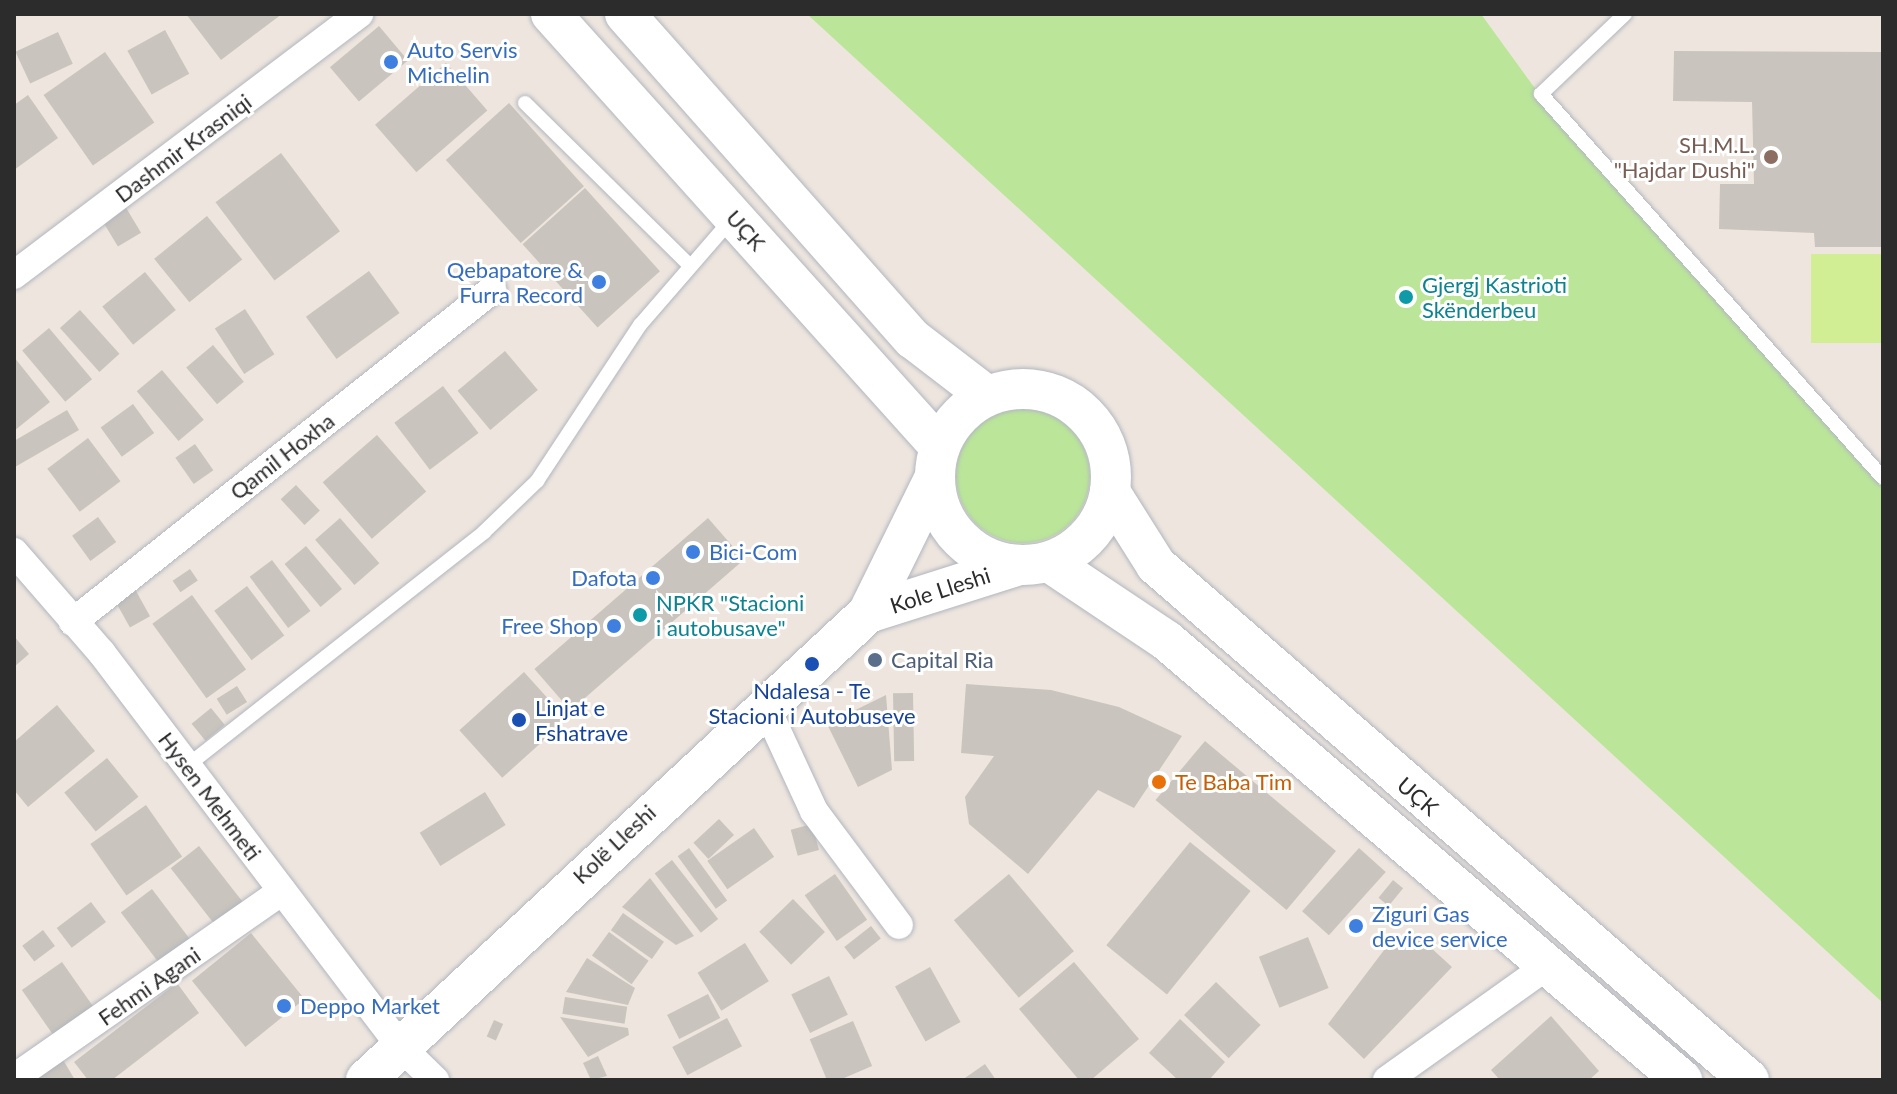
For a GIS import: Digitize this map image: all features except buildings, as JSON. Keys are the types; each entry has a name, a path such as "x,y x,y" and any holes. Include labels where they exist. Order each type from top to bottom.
{"street":[{"name":"UÇK","path":"551,14 734,217 937,463 941,511 959,538 985,558 1033,564 1167,641 1682,1080"},
{"path":"625,14 913,339 986,395 956,419 937,463"},
{"name":"Dashmir Krasniqi","path":"14,275 363,17"},
{"name":"Qamil Hoxha","path":"73,622 492,290"},
{"name":"UÇK","path":"986,395 1045,391 1075,405 1105,449 1110,492 1156,565 1749,1080"},
{"name":"Kole Lleshi","path":"868,613 937,463"},
{"name":"UÇK","path":"1033,564 1078,547 1099,523 1110,492"},
{"name":"Hysen Mehmeti","path":"14,552 187,766 400,1046 435,1080"},
{"name":"Kole Lleshi","path":"868,613 1033,564"},
{"name":"Kolë Lleshi","path":"366,1080 764,703 868,613"},
{"path":"764,703 814,811 899,925"},
{"name":"Fehmi Agani","path":"14,1078 282,891"},
{"path":"1387,1080 1547,966"}],"lane":[{"path":"1625,14 1541,94 1883,478"},
{"path":"525,103 689,265"},
{"path":"187,766 484,532 537,481 689,265 734,217"}],"green space":[{"path":"807,14 1481,14 1553,113 1883,485 1883,1003"},
{"path":"1811,254 1883,254 1883,343 1811,343"},
{"path":"1023,409 1049,414 1070,429 1085,450 1090,476 1085,502 1070,523 1049,538 1023,543 997,538 976,523 961,502 956,476 961,450 976,429 997,414"}],"place":[{"name":"Auto Servis Michelin","path":"391,62"},
{"name":"SH.M.L. \"Hajdar Dushi\"","path":"1771,157"},
{"name":"Qebapatore & Furra Record","path":"599,282"},
{"name":"Gjergj Kastrioti Skënderbeu","path":"1406,297"},
{"name":"Bici-Com","path":"693,552"},
{"name":"Dafota","path":"653,578"},
{"name":"NPKR \"Stacioni i autobusave\"","path":"640,615"},
{"name":"Free Shop","path":"614,626"},
{"name":"Capital Ria","path":"875,660"},
{"name":"Ndalesa - Te Stacioni i Autobuseve","path":"812,664"},
{"name":"Linjat e Fshatrave","path":"519,720"},
{"name":"Te Baba Tim","path":"1159,782"},
{"name":"Ziguri Gas device service","path":"1356,926"},
{"name":"Deppo Market","path":"284,1006"}]}
